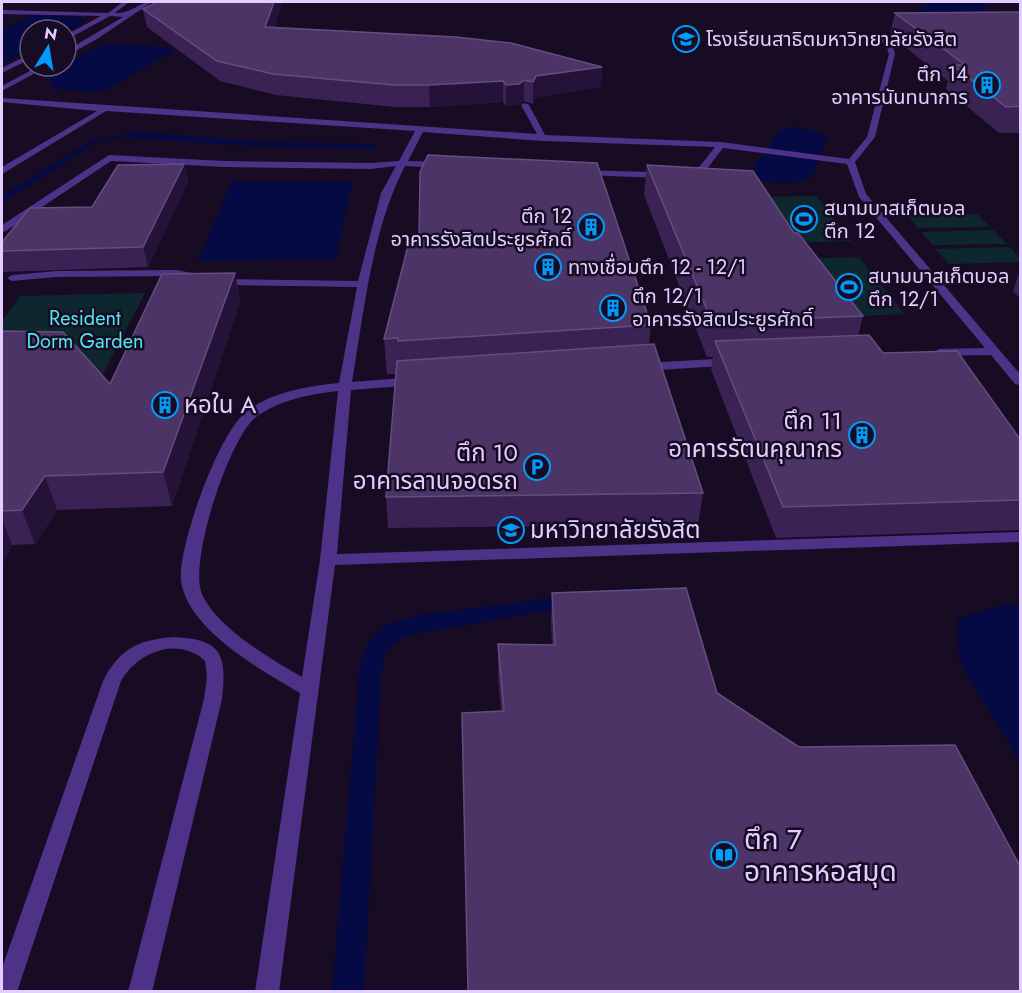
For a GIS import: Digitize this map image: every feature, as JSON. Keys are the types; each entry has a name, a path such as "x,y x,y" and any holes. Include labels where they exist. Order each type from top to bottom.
{"street":[{"path":"78,32 110,15 126,2"},
{"path":"78,47 149,2"},
{"path":"2,12 131,15"},
{"path":"851,162 871,137 892,54 889,44 879,37"},
{"path":"2,71 18,62"},
{"path":"2,89 22,78"},
{"path":"2,100 585,141 721,145 851,162"},
{"path":"525,105 543,138"},
{"path":"2,171 105,109"},
{"path":"267,992 328,560 345,387 363,284 386,192 420,130"},
{"path":"576,172 688,176 703,168 721,145"},
{"path":"2,229 110,158 225,164 370,166 401,163 460,166"},
{"path":"851,162 862,195 1020,381"},
{"path":"12,278 56,274 176,273 224,282 363,284"},
{"path":"921,354 995,351"},
{"path":"630,368 749,361"},
{"path":"309,690 264,663 226,633 201,609 189,582 204,508 224,454 245,419 256,410 283,400 307,393 345,387 428,381"},
{"path":"328,560 1020,537"},
{"path":"5,992 112,681 119,668 131,655 154,646 171,643 202,649 213,657 216,670 213,699 140,992"}],"green space":[{"name":"สนามบาสเก็ตบอล ตึก 12","path":"816,196 852,241 791,243 760,197"},
{"path":"977,214 990,227 918,228 907,215"},
{"path":"993,230 1007,244 933,245 921,232"},
{"path":"1010,247 1020,258 1020,262 949,264 935,249"},
{"name":"สนามบาสเก็ตบอล ตึก 12/1","path":"859,257 904,314 835,317 797,259"},
{"name":"Resident Dorm Garden","path":"145,293 95,389 2,361 2,321 20,296"}],"shaded area":[{"path":"932,2 969,2 992,5 956,29 900,21"},
{"path":"34,15 82,17 85,22 78,26 78,18 27,18"},
{"path":"18,22 18,56 2,64 2,29"},
{"path":"112,44 173,48 175,50 108,89 97,92 53,89 50,78 78,78 78,58 100,46"},
{"path":"796,127 821,132 827,137 813,175 793,183 768,181 754,177 755,163 766,153 776,134 783,129"},
{"path":"138,132 262,142 375,144 374,149 251,146 126,137 95,143 2,203 2,196 89,142"},
{"path":"232,181 352,182 336,259 198,261"},
{"path":"636,587 650,592 405,636 385,652 381,676 364,991 332,992 360,664 370,641 385,625 421,615"},
{"path":"1006,604 1020,606 1020,762 959,661 958,618"}],"building":[{"path":"157,2 274,2 265,27 456,37 511,43 602,67 536,76 533,82 524,80 519,84 506,85 503,81 394,85 273,74 217,61 143,9"},
{"path":"1020,12 1020,106 1006,107 952,65 965,65 895,13"},
{"path":"428,155 597,163 651,325 398,341 398,338 384,339 409,242 419,242 420,172"},
{"path":"184,164 143,247 2,251 2,242 30,208 92,207 118,165"},
{"path":"647,165 753,171 794,233 798,233 863,316 712,322"},
{"path":"235,273 163,472 45,476 22,510 2,511 2,331 63,332 110,384 162,274"},
{"name":"ตึก 11 อาคารรัตนคุณากร","path":"869,335 883,353 957,351 1020,439 1020,500 783,507 715,341"},
{"path":"654,344 703,493 386,497 397,361"},
{"name":"ตึก 7 อาคารหอสมุด","path":"686,588 717,693 799,747 955,745 1020,866 1020,992 468,992 462,713 504,711 498,644 555,645 552,593"}],"place":[{"name":"โรงเรียนสาธิตมหาวิทยาลัยรังสิต","path":"686,39"},
{"name":"ตึก 14 อาคารนันทนาการ","path":"987,85"},
{"name":"สนามบาสเก็ตบอล ตึก 12","path":"804,219"},
{"name":"ตึก 12 อาคารรังสิตประยูรศักดิ์","path":"591,227"},
{"name":"ทางเชื่อมตึก 12 - 12/1","path":"548,267"},
{"name":"สนามบาสเก็ตบอล ตึก 12/1","path":"849,287"},
{"name":"ตึก 12/1 อาคารรังสิตประยูรศักดิ์","path":"613,308"},
{"name":"หอใน A","path":"165,405"},
{"name":"ตึก 11 อาคารรัตนคุณากร","path":"862,435"},
{"name":"ตึก 10 อาคารลานจอดรถ","path":"537,467"},
{"name":"มหาวิทยาลัยรังสิต","path":"511,530"},
{"name":"ตึก 7 อาคารหอสมุด","path":"724,855"}]}
